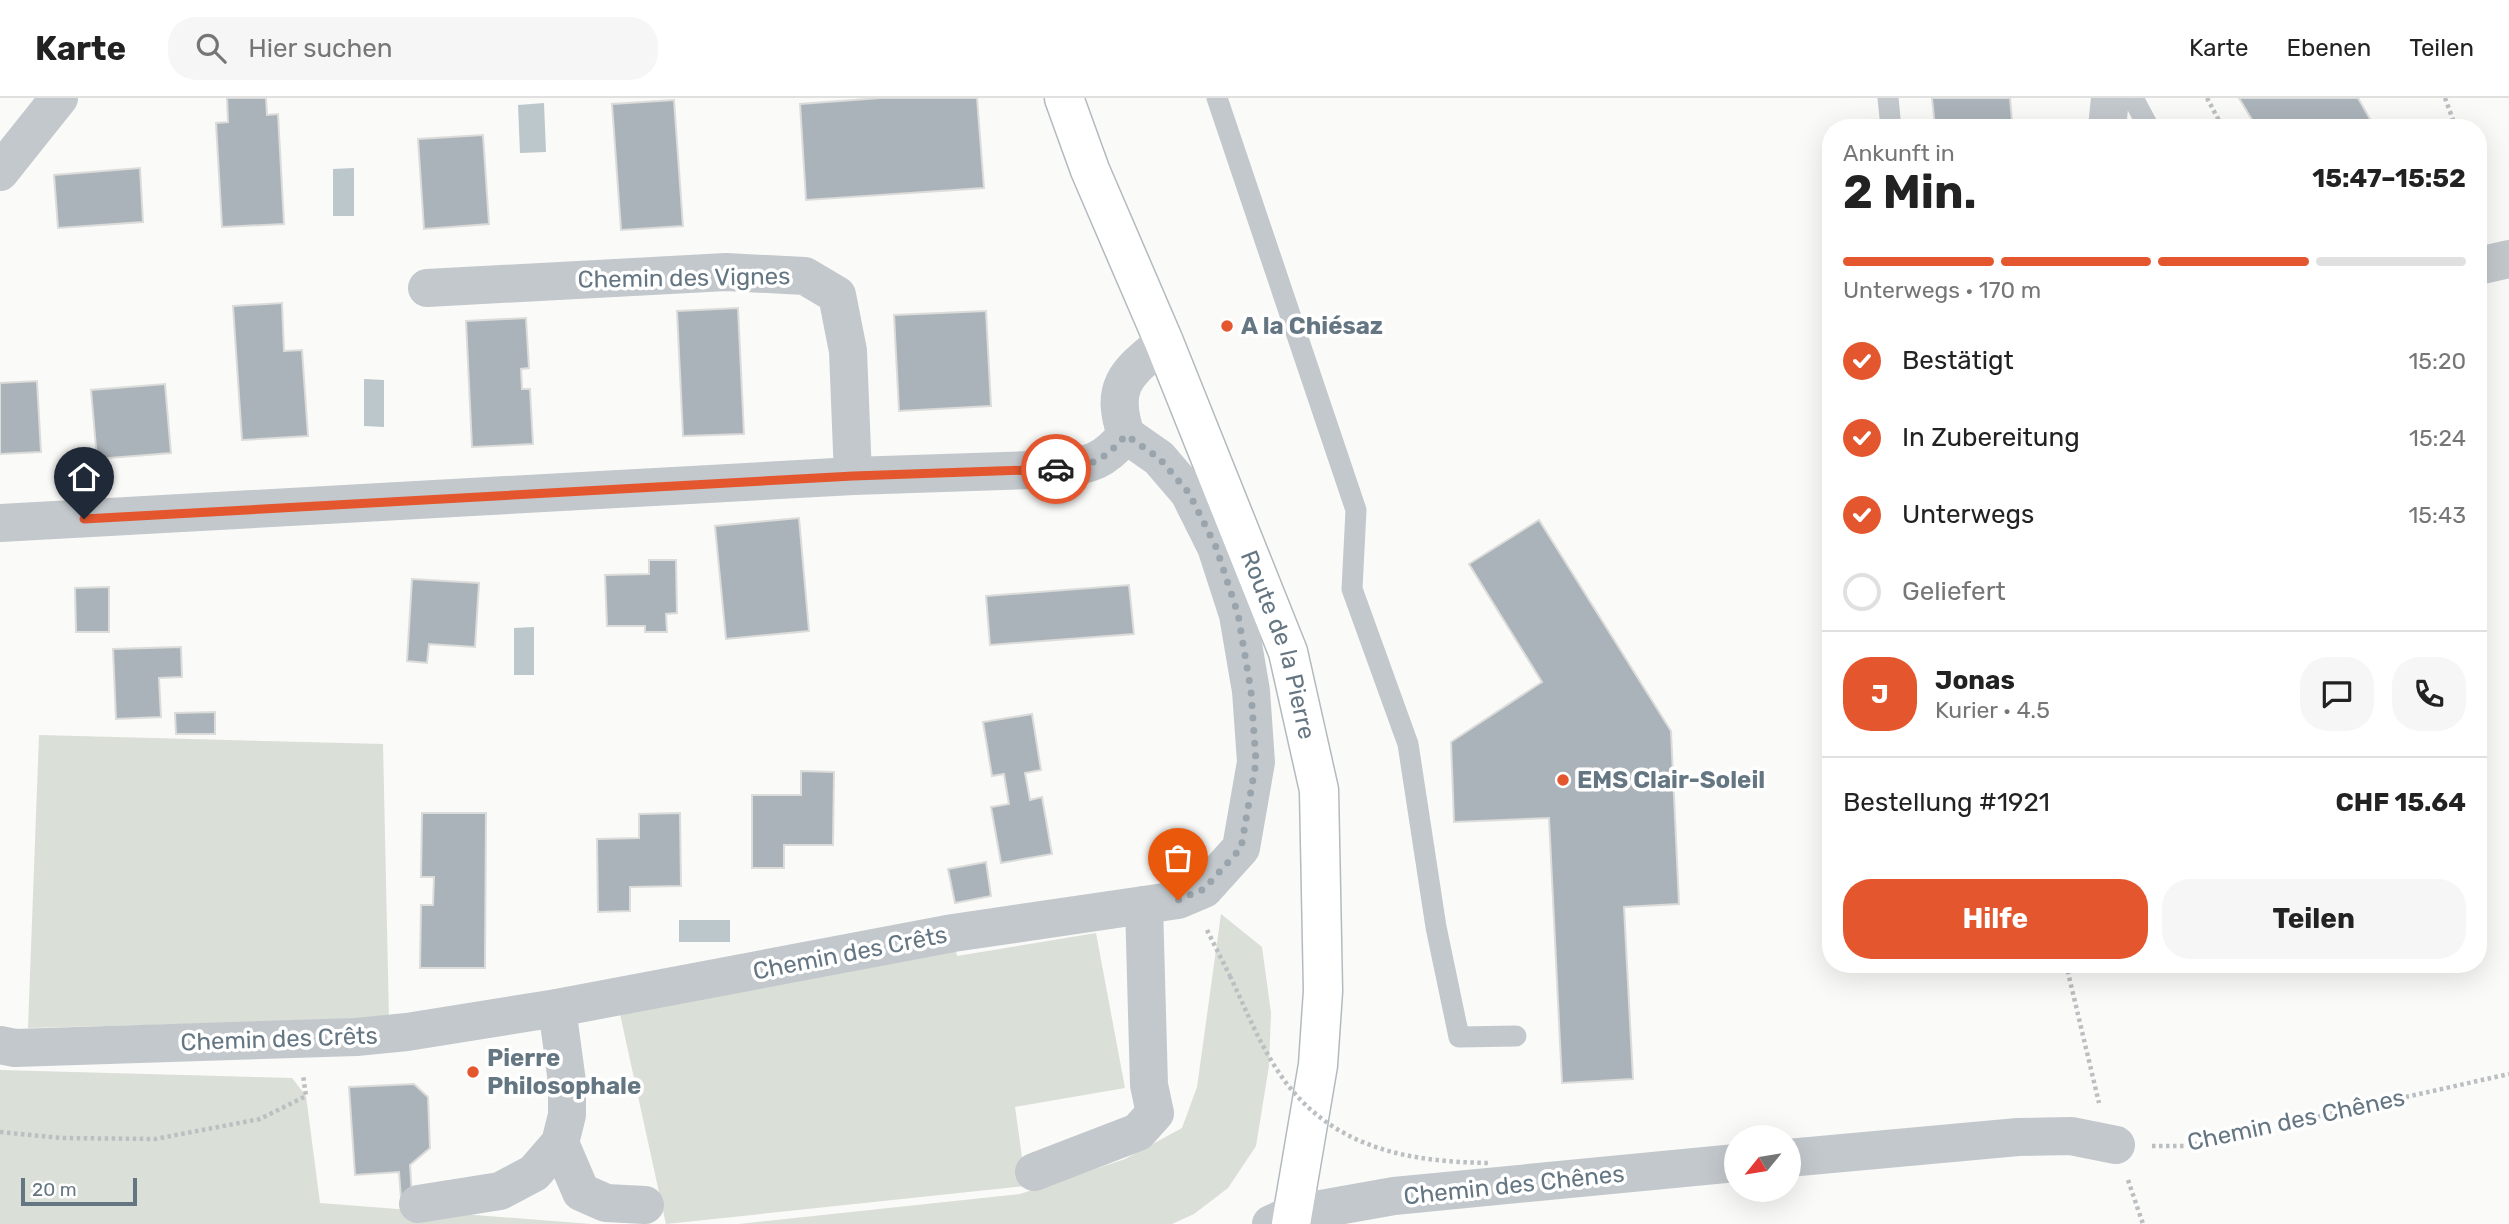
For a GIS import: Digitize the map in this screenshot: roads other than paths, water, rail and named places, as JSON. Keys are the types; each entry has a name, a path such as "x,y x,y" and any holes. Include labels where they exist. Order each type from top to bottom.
{"main road":[{"name":"Route de la Pierre","path":"1064,98 1090,170 1164,342 1287,652 1320,790 1324,991 1318,1065 1300,1164 1285,1221"}],"street":[{"path":"0,172 59,98"},
{"path":"2108,119 2110,98"},
{"path":"2487,264 2509,259"},
{"name":"Chemin des Vignes","path":"427,288 726,272 805,276 837,295 848,351 853,476"},
{"path":"0,523 853,476 1059,469 1091,465 1113,450 1126,435 1118,412 1123,380 1136,365 1164,342"},
{"name":"Chemin des Crêts","path":"0,1045 29,1047 356,1037 407,1032 557,1008 953,933 1178,900 1204,889 1241,848 1256,762 1251,691 1238,614 1216,547 1189,493 1159,458 1126,435"},
{"path":"1034,1172 1138,1132 1155,1113 1149,1085 1144,905"},
{"path":"418,1204 500,1191 534,1173 560,1143 567,1115 557,1008"},
{"path":"1801,1157 2018,1137 2071,1136 2116,1145"},
{"path":"560,1143 581,1192 606,1203 645,1205"},
{"name":"Chemin des Chênes","path":"1285,1221 1394,1196 1724,1164"}],"lane":[{"path":"1217,98 1356,510 1352,589 1408,744 1436,927 1459,1037 1516,1036"},
{"path":"1888,98 1890,119"},
{"path":"2133,98 2144,119"}],"place":[{"name":"A la Chiésaz","path":"1227,326"},
{"name":"EMS Clair-Soleil","path":"1563,780"},
{"name":"Pierre Philosophale","path":"473,1072"}]}
